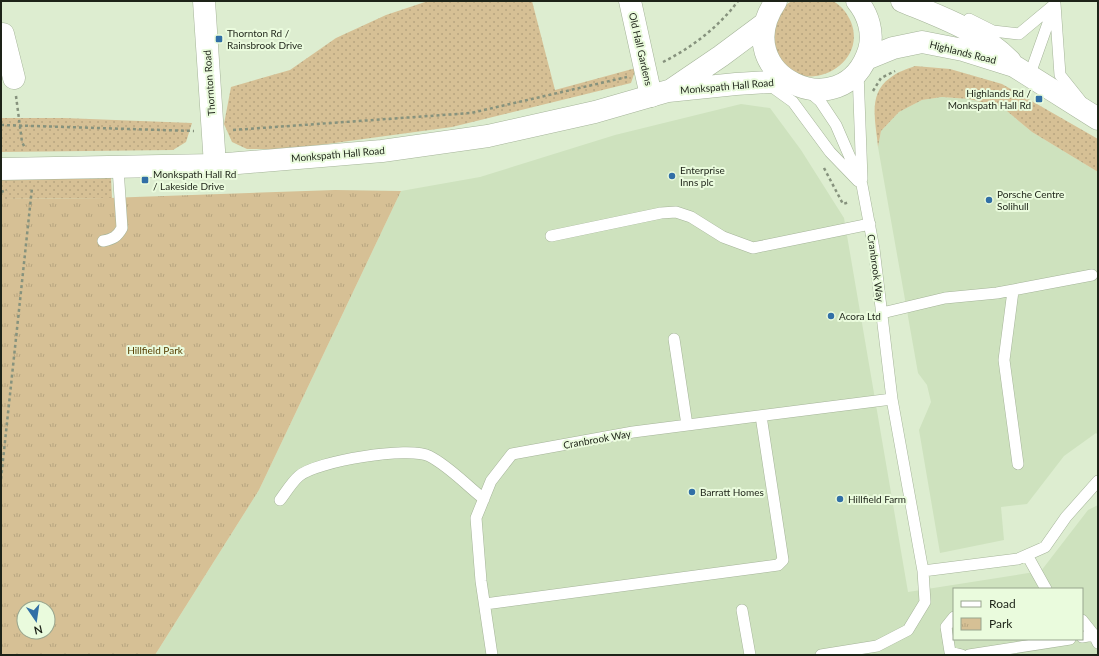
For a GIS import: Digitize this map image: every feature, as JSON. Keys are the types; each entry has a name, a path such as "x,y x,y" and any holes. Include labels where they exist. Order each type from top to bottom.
{"street":[{"name":"Thornton Road","path":"204,1 214,165"},
{"name":"Old Hall Gardens","path":"630,1 645,70 660,94"},
{"name":"Monkspath Hall Road","path":"776,1 764,24 763,40 767,56 775,70 796,85"},
{"path":"857,1 866,15 870,29 870,44 862,65"},
{"name":"Highlands Road","path":"902,1 960,24 996,47 1022,70 1095,117"},
{"name":"Monkspath Hall Road","path":"660,94 725,53 764,24"},
{"path":"2,31 14,78"},
{"name":"Highlands Road","path":"862,65 893,48 922,42 963,50 1022,70"},
{"name":"Monkspath Hall Road","path":"1,169 214,165 382,151 488,136 595,112 660,94 765,82 796,85 820,90 834,87 847,81 862,65"}],"lane":[{"path":"934,14 948,11 992,31 1019,34 1056,3"},
{"path":"1022,70 1056,3"},
{"path":"1056,3 1060,74 1095,117"},
{"path":"862,65 862,185"},
{"path":"765,82 794,102 830,152 862,185"},
{"path":"796,85 820,101 836,125 862,185"},
{"path":"103,241 113,239 118,235 122,228 118,168"},
{"name":"Cranbrook Way","path":"821,655 877,646 908,630 925,602 923,571 892,399 870,224 862,185"},
{"path":"551,236 661,213 676,212 691,217 723,237 753,248 870,224"},
{"path":"882,313 945,298 1013,291 1092,275"},
{"path":"1013,291 1004,360 1018,464"},
{"path":"674,339 687,425"},
{"name":"Cranbrook Way","path":"492,655 476,518 491,481 512,454 632,432 892,399"},
{"path":"485,604 778,565 783,560 761,416"},
{"path":"280,500 299,476 313,468 331,462 412,451 428,455 451,471 484,499"},
{"path":"923,571 1018,559 1045,547 1066,517 1098,481"},
{"path":"1027,555 1045,588"},
{"path":"742,610 750,655"},
{"path":"953,618 946,627 950,652 962,655"},
{"path":"1083,621 1096,639"},
{"path":"1083,637 1096,639"},
{"path":"969,655 1054,640"}],"path":[{"path":"1,125 212,131 471,113 623,78 645,70 684,51 729,13 738,1"},
{"path":"1,479 34,168 22,142 14,78"}],"shaded area":[{"path":"942,97 969,99 1002,107 1032,132 1098,172 1098,435 1096,433 1064,456 1027,504 1001,507 1004,540 940,553 919,430 931,402 927,385 918,373 878,147 881,131 899,112 922,100"},
{"path":"741,104 770,108 801,150 844,218 908,592 1041,571 1088,510 1098,505 1098,655 155,655 259,490 401,191 480,177 615,135"}],"green space":[{"path":"428,1 532,1 555,90 636,68 631,83 452,127 290,149 247,149 232,142 224,124 231,87 290,70 336,38 386,15"},
{"path":"792,1 833,1 842,7 851,22 854,39 850,53 841,65 828,73 814,76 799,75 786,68 776,55 774,48 775,21 783,7"},
{"path":"915,66 950,69 1002,84 1098,139 1098,172 1032,132 1002,107 969,99 942,97 922,100 899,112 881,131 878,147 875,110 878,92 893,76"},
{"path":"1,118 64,118 192,123 186,142 173,150 1,152"},
{"path":"111,178 112,198 1,199 1,179"},
{"name":"Hillfield Park","path":"335,190 401,191 259,490 155,655 1,655 1,199 107,198"}],"place":[{"name":"Thornton Rd / Rainsbrook Drive","path":"219,39"},
{"name":"Highlands Rd / Monkspath Hall Rd","path":"1039,99"},
{"name":"Enterprise Inns plc","path":"672,176"},
{"name":"Monkspath Hall Rd / Lakeside Drive","path":"145,180"},
{"name":"Porsche Centre Solihull","path":"989,200"},
{"name":"Acora Ltd","path":"831,316"},
{"name":"Barratt Homes","path":"692,492"},
{"name":"Hillfield Farm","path":"840,499"}]}
